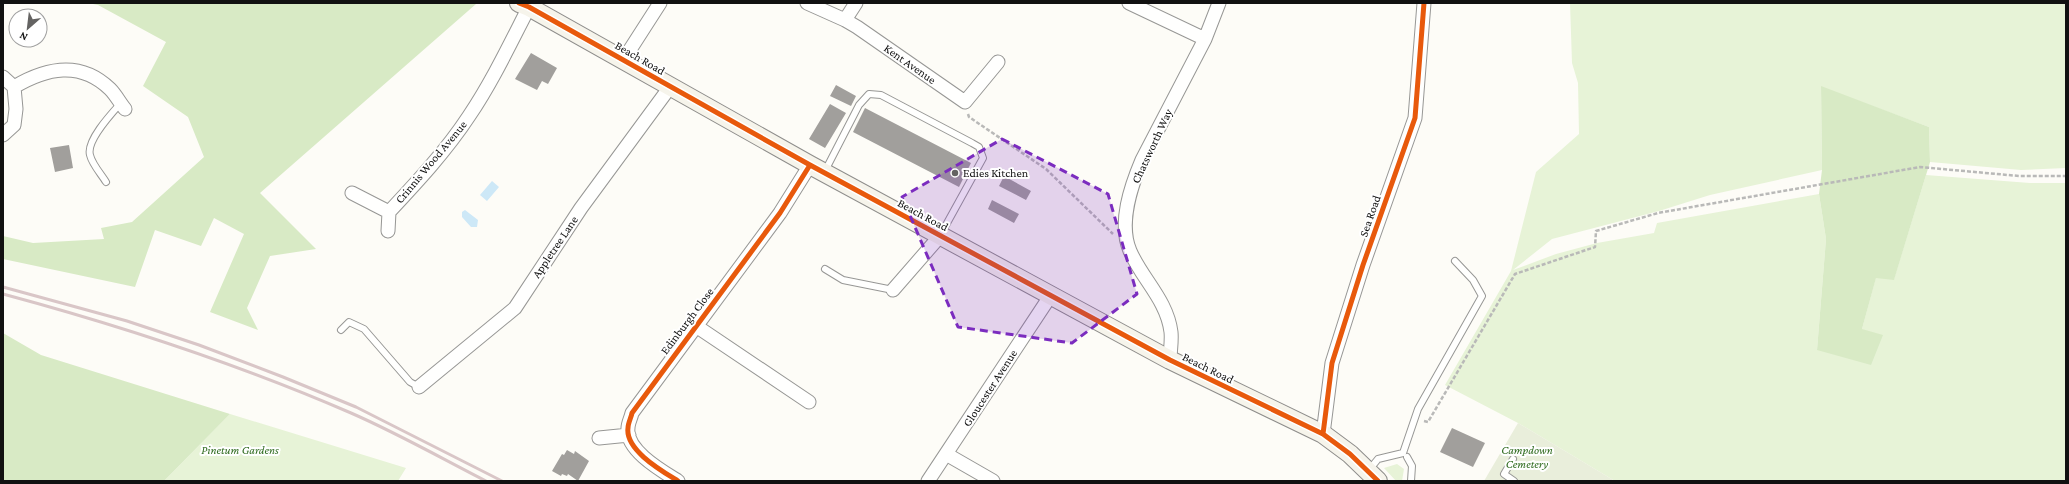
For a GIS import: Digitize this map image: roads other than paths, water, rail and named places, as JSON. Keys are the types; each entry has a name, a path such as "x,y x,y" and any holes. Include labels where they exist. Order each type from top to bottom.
{"street":[{"path":"624,59 660,3"},
{"name":"Kent Avenue","path":"808,3 845,20 965,102 998,62"},
{"path":"845,20 856,3"},
{"path":"1129,3 1204,39"},
{"name":"Chatsworth Way","path":"1170,360 1171,333 1164,307 1130,251 1126,233 1126,216 1134,180 1204,39 1219,3"},
{"name":"Sea Road","path":"1323,434 1332,363 1363,265 1415,118 1424,3"},
{"name":"Beach Road","path":"524,5 624,59 670,87 817,169 1170,360 1323,434 1350,454 1373,476"},
{"name":"Crinnis Wood Avenue","path":"389,212 446,148 469,117 490,83 524,5"},
{"path":"14,87 36,75 66,68 90,76 110,89 123,106"},
{"path":"3,77 14,87 16,109 14,125 3,135"},
{"name":"Appletree Lane","path":"419,387 515,308 582,208 670,87"},
{"name":"Edinburgh Close","path":"629,435 627,430 632,413 780,214 817,169"},
{"path":"352,193 389,212 388,231"},
{"path":"893,290 940,236"},
{"name":"Gloucester Avenue","path":"928,481 1052,295"},
{"path":"696,326 809,402"},
{"path":"599,438 629,435 634,447 648,462 678,481"},
{"path":"946,454 993,481"}],"lane":[{"path":"817,169 859,105 869,94 881,95 972,143 979,147 983,158 940,236"},
{"path":"106,182 90,156 89,147 103,124 123,106"},
{"path":"1373,476 1378,459 1403,453 1418,409 1482,296 1473,280 1455,261"},
{"path":"825,269 843,280 893,290"},
{"path":"341,330 349,322 364,329 410,382 419,387"},
{"path":"1407,457 1412,466 1411,481"},
{"path":"1500,481 1512,459"},
{"path":"1504,474 1514,481"}],"water":[{"path":"492,181 499,187 487,201 480,195"},
{"path":"465,210 478,220 477,227 471,227 462,217 462,212"}],"railway":[{"path":"3,287 127,321 199,345 283,377 356,407 502,481"},
{"path":"3,294 136,333 266,378 351,413 402,437 486,481"}],"place":[{"name":"Edies Kitchen","path":"955,173"}],"park label":[{"name":"Pinetum Gardens","path":"240,450"},
{"name":"Campdown Cemetery","path":"1527,457"}]}
